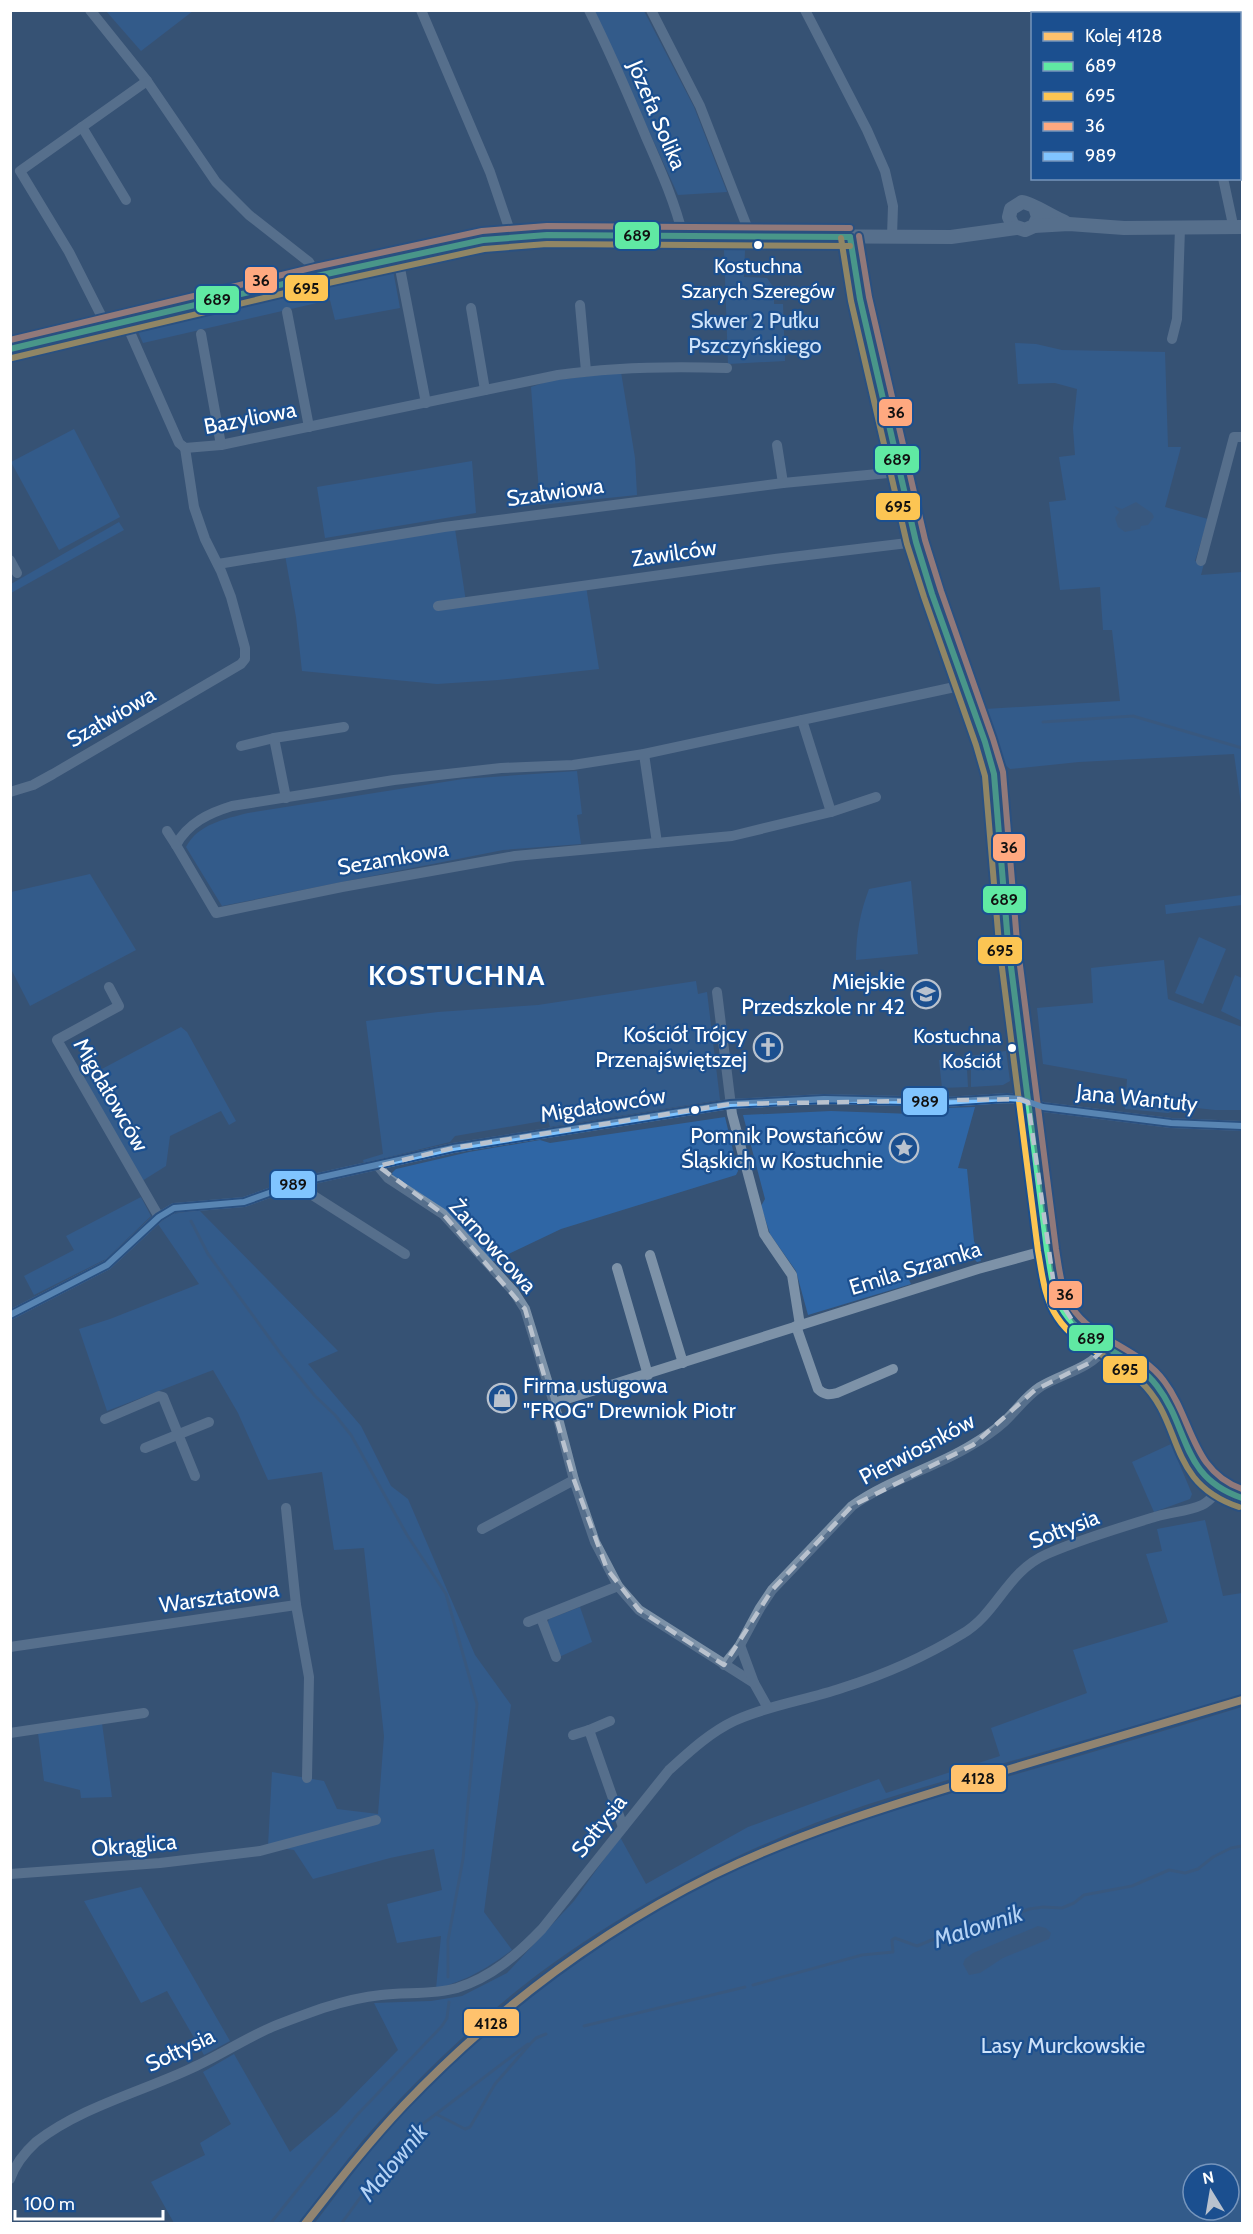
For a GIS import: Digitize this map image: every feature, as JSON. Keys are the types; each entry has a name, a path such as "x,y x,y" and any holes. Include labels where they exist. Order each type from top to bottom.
{"street":[{"path":"90,10 147,81 216,182 249,215 309,262 317,276"},
{"path":"421,10 490,172 512,237"},
{"name":"Józefa Solika","path":"589,10 657,163 683,236"},
{"path":"651,10 700,106 752,237"},
{"path":"805,10 863,120 885,171 893,206 892,236"},
{"path":"106,325 69,252 20,171 147,81"},
{"path":"82,127 126,200"},
{"path":"1223,180 1232,220 1237,227"},
{"path":"980,233 1010,213 1014,205 1022,202 1027,202 1070,224"},
{"path":"1034,226 1038,217 1035,207"},
{"path":"1010,213 1011,222 1016,228"},
{"path":"10,349 317,276 483,240 512,237 547,235 951,237 1016,228 1025,230 1034,226 1070,224 1124,228 1237,227"},
{"path":"1172,339 1177,319 1180,228"},
{"path":"850,237 860,299 916,542 994,774 1008,943 1047,1250 1055,1293 1064,1311 1087,1337 1134,1365 1158,1388 1196,1467 1208,1481 1219,1490 1242,1498"},
{"path":"398,258 426,403"},
{"path":"580,305 586,371"},
{"path":"471,308 485,390"},
{"path":"287,312 309,427"},
{"name":"Bazyliowa","path":"125,321 179,443 185,448 221,444 524,381 586,371 663,366 727,368"},
{"path":"201,334 221,444"},
{"path":"1201,561 1234,437 1242,437"},
{"path":"777,445 783,483"},
{"name":"Szałwiowa","path":"10,792 33,785 244,662 246,653 238,620 194,507 185,448"},
{"name":"Szałwiowa","path":"218,564 433,529 783,483 899,472"},
{"name":"Zawilców","path":"438,606 775,559 916,542"},
{"path":"10,560 17,573"},
{"path":"176,845 183,834 213,812 232,806 394,780 501,768 573,765 644,754 964,685"},
{"path":"802,720 831,812"},
{"path":"241,746 274,738 344,727"},
{"path":"274,738 286,798"},
{"path":"644,754 657,843"},
{"name":"Sezamkowa","path":"167,831 216,914 342,887 515,856 732,836 831,812 876,797"},
{"name":"Migdałowców","path":"109,987 119,1006 57,1040 159,1217"},
{"path":"717,992 730,1104 764,1234 792,1275 798,1325 819,1389 829,1395 837,1393 894,1369"},
{"name":"Migdałowców","path":"10,1315 107,1265 159,1217 174,1208 251,1201 295,1184 453,1148 730,1104 824,1100 945,1101 1007,1098 1028,1101"},
{"name":"Jana Wantuły","path":"1028,1101 1043,1107 1171,1123 1242,1126"},
{"name":"Żarnowcowa","path":"378,1166 388,1178 443,1214 514,1292 525,1309 554,1403 574,1480 595,1542 618,1586 639,1610 754,1683 768,1708"},
{"path":"295,1184 405,1254"},
{"name":"Emila Szramka","path":"554,1403 648,1375 798,1325 1047,1250"},
{"path":"650,1255 682,1363"},
{"path":"617,1269 648,1375"},
{"name":"Pierwiosnków","path":"724,1665 740,1645 759,1608 772,1590 852,1506 868,1495 946,1460 973,1445 1005,1421 1035,1390 1089,1363 1105,1348"},
{"path":"105,1419 159,1396 163,1397 195,1476"},
{"path":"145,1448 209,1422"},
{"path":"482,1529 574,1480"},
{"name":"Sołtysia","path":"10,2179 18,2163 36,2143 64,2125 193,2068 272,2027 356,1999 381,1995 438,1992 458,1987 501,1966 542,1929 669,1770 693,1748 734,1721 768,1708 843,1688 948,1643 984,1617 1018,1572 1032,1561 1145,1520 1203,1505 1219,1490"},
{"path":"286,1508 296,1605"},
{"path":"528,1622 618,1586"},
{"name":"Warsztatowa","path":"10,1647 296,1605 309,1677 307,1778"},
{"path":"541,1618 556,1657"},
{"path":"740,1645 754,1683"},
{"path":"10,1733 144,1713"},
{"path":"573,1735 610,1721"},
{"path":"589,1730 622,1827"},
{"name":"Okrąglica","path":"10,1874 160,1863 260,1851 376,1820"}],"highlighted area":[{"path":"1020,1099 1028,1102 1055,1293 1077,1328 1105,1348 1089,1363 1035,1390 973,1445 852,1506 772,1590 724,1665 639,1610 607,1569 574,1480 525,1309 443,1214 378,1166 453,1148 730,1104"}],"green space":[{"path":"106,11 193,11 141,51"},
{"path":"594,11 644,11 694,107 727,192 678,195"},
{"name":"Skwer 2 Pułku Pszczyńskiego","path":"724,250 745,250 744,277 767,278 774,288 774,304 783,304 785,361 728,364"},
{"path":"391,268 400,308 335,320 330,300 143,343 136,327"},
{"path":"1015,343 1036,344 1062,350 1165,352 1168,447 1181,447 1165,507 1208,519 1195,561 1204,563 1201,575 1242,572 1242,804 1234,754 1079,762 1010,769 1001,761 985,709 1120,701 1112,630 1103,630 1100,587 1060,590 1049,502 1066,500 1059,457 1075,455 1073,428 1077,389 1055,383 1018,384"},
{"path":"621,372 635,458 637,495 540,505 531,387 549,381"},
{"path":"74,429 120,517 59,550 11,462"},
{"path":"472,461 476,513 325,538 317,487"},
{"path":"119,522 124,530 11,593 11,584"},
{"path":"455,529 466,602 586,586 599,669 437,684 302,671 296,617 285,555"},
{"path":"577,771 582,814 577,815 581,844 503,850 222,906 186,847 191,839 205,828 221,820 248,813 463,779"},
{"path":"90,874 136,950 30,1006 11,969 11,892"},
{"path":"911,881 918,954 856,960 859,924 869,889"},
{"path":"1242,895 1242,905 1166,914 1165,905"},
{"path":"1199,937 1226,949 1203,1004 1175,993"},
{"path":"1164,960 1168,999 1242,1027 1242,1110 1188,1107 1168,1113 1125,1109 1127,1079 1043,1064 1037,1008 1093,1003 1091,968"},
{"path":"1235,975 1242,978 1242,1021 1221,1011"},
{"path":"696,981 698,994 707,992 720,1100 550,1127 548,1120 455,1136 450,1142 364,1163 363,1160 383,1154 366,1021 438,1012 538,1005"},
{"path":"181,1027 187,1032 236,1121 229,1125 221,1111 170,1136 166,1166 142,1181 83,1079"},
{"path":"1006,1051 1010,1081 1003,1085 971,1087 971,1070 967,1070 968,1087 942,1088 939,1060"},
{"path":"975,1107 958,1168 967,1169 974,1241 981,1261 977,1262 974,1259 968,1247 903,1267 911,1284 808,1315 796,1271 770,1234 761,1206 765,1199 743,1115 831,1111 940,1115 944,1108"},
{"path":"725,1117 738,1171 736,1175 561,1229 492,1262 393,1177 392,1173 396,1169 469,1152 540,1140 550,1143"},
{"path":"141,1197 151,1216 106,1259 34,1295 24,1276 74,1250 66,1236"},
{"path":"199,1210 338,1351 308,1364 361,1426 391,1486 408,1499 475,1655 511,1705 484,1912 512,1950 458,1982 436,1989 441,1936 397,1943 387,1904 442,1890 434,1849 390,1858 313,1879 294,1850 268,1846 272,1772 324,1781 337,1809 378,1814 384,1736 364,1548 334,1550 322,1472 268,1480 238,1413 213,1370 107,1411 79,1329 199,1284 158,1224 172,1214"},
{"path":"1171,1444 1192,1494 1190,1499 1154,1512 1132,1462"},
{"path":"1205,1520 1223,1596 1242,1593 1242,1695 884,1799 815,1823 726,1862 639,1907 557,1960 518,1990 465,2035 405,2094 363,2140 298,2223 174,2223 151,2182 205,2155 200,2143 231,2124 203,2072 234,2054 290,2152 337,2112 398,2050 374,2003 431,2001 462,1996 507,1973 574,1901 620,1837 646,1884 748,1827 879,1779 886,1793 1000,1756 991,1728 1087,1693 1073,1650 1168,1622 1146,1554 1162,1551 1157,1529"},
{"path":"580,1607 592,1642 559,1657 547,1625 549,1619"},
{"name":"Lasy Murckowskie","path":"1242,1707 1242,2223 314,2224 385,2134 447,2070 524,2003 605,1944 648,1917 737,1869 800,1843 865,1820"},
{"path":"102,1723 112,1797 81,1798 80,1790 44,1781 38,1733"},
{"path":"141,1887 230,2041 204,2055 167,1991 141,2003 84,1901"}],"shaded area":[{"path":"1136,502 1154,517 1148,525 1125,532 1118,527 1115,518 1119,512 1114,506 1122,509"},
{"path":"1038,1926 1046,1928 1051,1933 1049,1939 1003,1958 980,1973 969,1975 963,1964 965,1959 973,1953"}],"waterway":[{"path":"1043,722 1133,716 1242,748"},
{"path":"191,1221 208,1254 281,1354 351,1435 407,1535 446,1594 477,1704 463,1859 448,1940 448,1977"},
{"name":"Malownik","path":"753,1985 862,1955 893,1952 892,1940 895,1938 917,1946 949,1933 999,1921 1029,1909 1062,1908 1074,1903 1084,1895 1132,1886 1169,1870 1185,1873 1198,1869 1213,1857 1231,1848 1242,1846"},
{"name":"Malownik","path":"584,2026 745,1987"},
{"path":"270,2224 357,2115 442,2026 447,2018 449,2002"},
{"name":"Malownik","path":"341,2224 397,2150 422,2124 436,2114 465,2129 470,2127 495,2084 536,2038 546,2034"},
{"path":"436,2114 528,2044"}],"rail line":[{"name":"4128","path":"305,2224 391,2119 474,2038 549,1976 588,1948 670,1897 747,1859 816,1831 993,1774 1242,1700"}],"transit line":[{"name":"36","path":"10,340 315,267 482,231 547,226 850,228"},
{"name":"689","path":"10,349 317,276 483,240 547,235 850,237"},
{"name":"36","path":"859,236 869,297 925,540 1003,772 1017,942 1056,1249 1063,1286 1071,1306 1080,1318 1091,1328 1142,1360 1164,1381 1212,1470 1225,1481 1242,1489"},
{"name":"689","path":"850,237 860,299 916,542 994,774 1008,943 1054,1290 1060,1305 1073,1324 1135,1365 1157,1386 1168,1402 1197,1465 1207,1478 1222,1489 1242,1498"},
{"name":"695","path":"841,238 851,301 907,544 985,776 999,944 1038,1251 1046,1294 1065,1328 1085,1345 1130,1373 1154,1397 1187,1467 1199,1483 1215,1496 1239,1507"},
{"name":"695","path":"12,358 319,285 484,249 547,244 850,246"},
{"name":"989","path":"10,1315 107,1265 159,1217 174,1208 244,1202 300,1182 453,1148 730,1104 824,1099 945,1102 1007,1098 1020,1099 1043,1107 1171,1123 1242,1126"}],"place":[{"name":"Kostuchna Szarych Szeregów","path":"758,245"},
{"name":"Miejskie Przedszkole nr 42","path":"926,994"},
{"name":"Kościół Trójcy Przenajświętszej","path":"768,1047"},
{"name":"Kostuchna Kościół","path":"1012,1048"},
{"name":"Pomnik Powstańców Śląskich w Kostuchnie","path":"904,1148"},
{"name":"Firma usługowa \"FROG\" Drewniok Piotr","path":"502,1398"}],"district":[{"name":"KOSTUCHNA","path":"457,975"}]}
